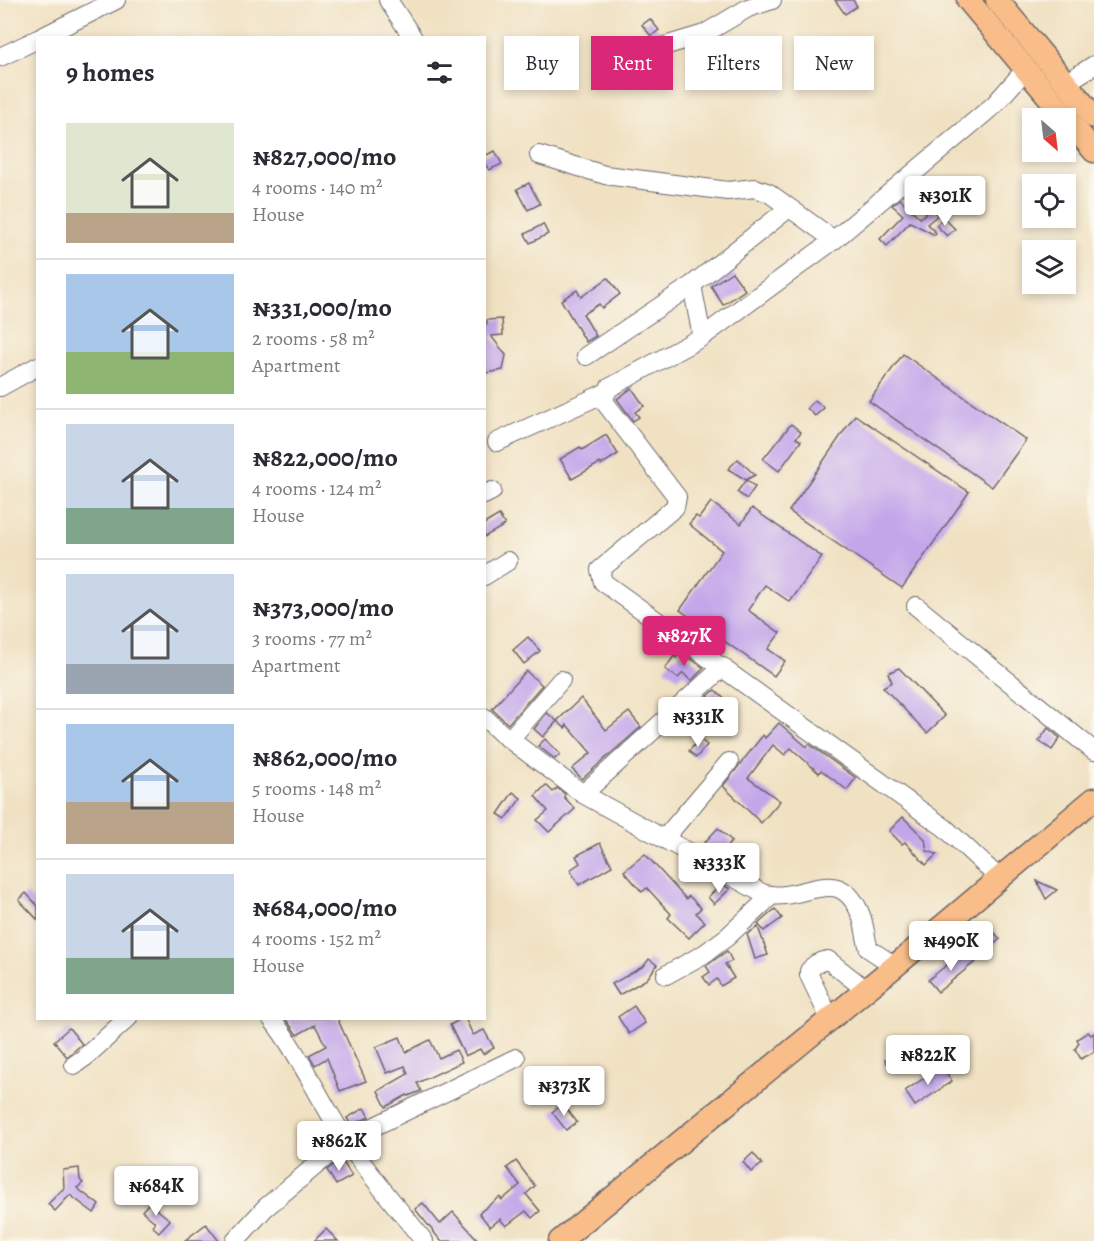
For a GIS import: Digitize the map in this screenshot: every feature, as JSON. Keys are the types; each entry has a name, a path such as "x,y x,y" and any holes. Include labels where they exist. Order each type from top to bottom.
{"main road":[{"path":"968,0 1034,61 1066,83 1094,117"},
{"path":"998,0 1034,61 1094,151"},
{"path":"560,1241 1094,799"}],"street":[{"path":"43,36 116,0"},
{"path":"388,0 412,36"},
{"path":"673,43 704,34 748,8 772,0"},
{"path":"0,57 36,39"},
{"path":"999,878 945,828 609,587 600,576 600,570 675,507 677,497 603,400 609,388 702,337 834,240 994,105 1034,61"},
{"path":"1066,83 1094,65"},
{"path":"539,155 605,175 728,191 755,188 769,193 834,240"},
{"path":"586,356 692,285 789,208"},
{"path":"692,285 702,337"},
{"path":"0,387 36,367"},
{"path":"497,442 605,393"},
{"path":"486,575 508,561"},
{"path":"916,606 1094,751"},
{"path":"583,794 723,667"},
{"path":"510,739 561,680"},
{"path":"486,719 583,794 771,896 779,897 837,886 847,893 856,905 864,924 869,949 895,966"},
{"path":"664,839 729,762"},
{"path":"666,975 727,938 771,896"},
{"path":"830,1019 809,975 808,971 811,968 822,960 828,960 866,990"},
{"path":"74,1065 126,1020"},
{"path":"273,1020 305,1067 346,1140 424,1241"},
{"path":"235,1241 266,1208 346,1140 516,1058"}],"building":[{"path":"835,0 853,0 857,6 845,14"},
{"path":"650,19 659,30 651,36 642,25"},
{"path":"495,151 502,164 489,170 486,165 486,155"},
{"path":"529,183 540,204 528,210 517,189"},
{"path":"900,199 920,218 932,208 938,215 927,224 936,233 935,235 910,222 887,246 880,239 903,215 892,205"},
{"path":"944,218 955,229 947,236 936,225"},
{"path":"543,224 548,234 530,243 525,234"},
{"path":"732,272 745,290 723,305 711,286"},
{"path":"608,278 620,294 602,308 599,304 583,314 596,336 586,342 561,300 577,290 581,297"},
{"path":"502,319 503,335 491,336 506,355 503,370 487,373 486,324 487,320"},
{"path":"903,354 1026,440 992,487 869,401"},
{"path":"632,388 644,406 635,412 639,417 633,421 617,399"},
{"path":"815,400 824,408 815,416 807,408"},
{"path":"855,415 969,492 902,588 789,511"},
{"path":"791,424 801,432 796,438 801,441 779,471 763,459"},
{"path":"606,435 618,454 572,479 560,459 580,447 582,450"},
{"path":"738,459 755,475 746,480 728,469"},
{"path":"746,480 755,487 747,499 737,492"},
{"path":"711,502 741,524 752,508 822,557 790,602 765,585 748,610 780,633 768,649 785,661 774,676 680,610 722,551 689,524 696,516 699,518"},
{"path":"499,515 505,525 486,536 486,523"},
{"path":"528,637 540,651 524,664 513,650"},
{"path":"681,652 704,668 691,681 683,673 678,678 665,669 674,656 676,658"},
{"path":"899,668 945,716 927,733 883,687 892,682 888,673"},
{"path":"526,671 542,685 508,724 492,709"},
{"path":"715,690 730,704 724,711 708,696"},
{"path":"581,698 606,730 629,712 641,727 582,779 572,769 591,753 567,725 565,728 557,721"},
{"path":"547,713 557,721 543,737 534,729"},
{"path":"779,723 807,747 809,744 856,778 847,790 821,770 819,773 791,748 785,755 773,745 748,778 780,801 761,823 723,786 763,735 765,738"},
{"path":"1048,728 1060,738 1052,750 1039,741"},
{"path":"545,739 560,754 555,759 538,746"},
{"path":"700,739 707,745 696,758 689,751"},
{"path":"546,785 553,792 557,788 565,794 564,797 575,809 549,832 537,820 548,811 535,796"},
{"path":"513,792 521,798 506,819 498,814"},
{"path":"903,817 925,839 927,851 937,854 926,865 905,842 902,844 889,831"},
{"path":"718,828 732,841 719,855 705,842"},
{"path":"600,843 612,866 579,885 570,870 580,863 576,856"},
{"path":"645,854 686,899 689,896 701,908 696,913 705,922 689,938 668,918 671,914 647,888 642,892 624,871"},
{"path":"1037,881 1057,890 1046,899"},
{"path":"722,884 730,889 714,904 708,897"},
{"path":"26,893 36,904 36,918 19,900"},
{"path":"775,909 782,918 764,931 758,924"},
{"path":"758,927 768,955 755,959 747,934"},
{"path":"994,932 1000,939 991,947 985,940"},
{"path":"727,951 732,961 725,964 734,978 721,986 717,979 709,985 703,977 710,972 706,966"},
{"path":"970,953 976,961 938,992 928,980 958,956 961,960"},
{"path":"649,959 657,965 647,979 619,995 612,984 644,966"},
{"path":"634,1006 645,1023 629,1034 618,1017"},
{"path":"286,1020 338,1020 366,1081 340,1091 327,1058 315,1065 309,1055 326,1046 315,1025 297,1035"},
{"path":"459,1020 466,1020 473,1035 484,1030 494,1048 483,1054 480,1049 465,1056 450,1025"},
{"path":"69,1028 82,1044 67,1057 54,1041"},
{"path":"1088,1032 1091,1035 1094,1033 1094,1052 1081,1059 1075,1049 1079,1043 1077,1039"},
{"path":"400,1037 406,1052 430,1040 439,1058 456,1050 462,1062 417,1083 421,1091 407,1095 386,1107 378,1091 408,1074 405,1066 387,1073 376,1047"},
{"path":"916,1038 923,1049 892,1071 885,1060"},
{"path":"942,1066 952,1081 915,1106 905,1091"},
{"path":"563,1104 577,1122 566,1130 552,1112"},
{"path":"364,1108 369,1117 351,1125 347,1118"},
{"path":"753,1153 762,1164 751,1172 743,1162"},
{"path":"341,1159 352,1176 336,1185 327,1170"},
{"path":"516,1161 535,1186 526,1194 540,1211 532,1218 526,1211 506,1226 500,1219 490,1227 479,1213 500,1197 502,1200 520,1185 507,1168"},
{"path":"79,1168 80,1180 83,1183 77,1188 99,1205 94,1213 70,1195 55,1211 48,1204 64,1188 63,1170"},
{"path":"149,1203 170,1220 159,1232 152,1226 155,1222 142,1211"},
{"path":"423,1203 440,1224 453,1212 479,1241 441,1241 415,1209"},
{"path":"206,1224 219,1241 184,1241"},
{"path":"326,1229 338,1241 314,1241"}]}
